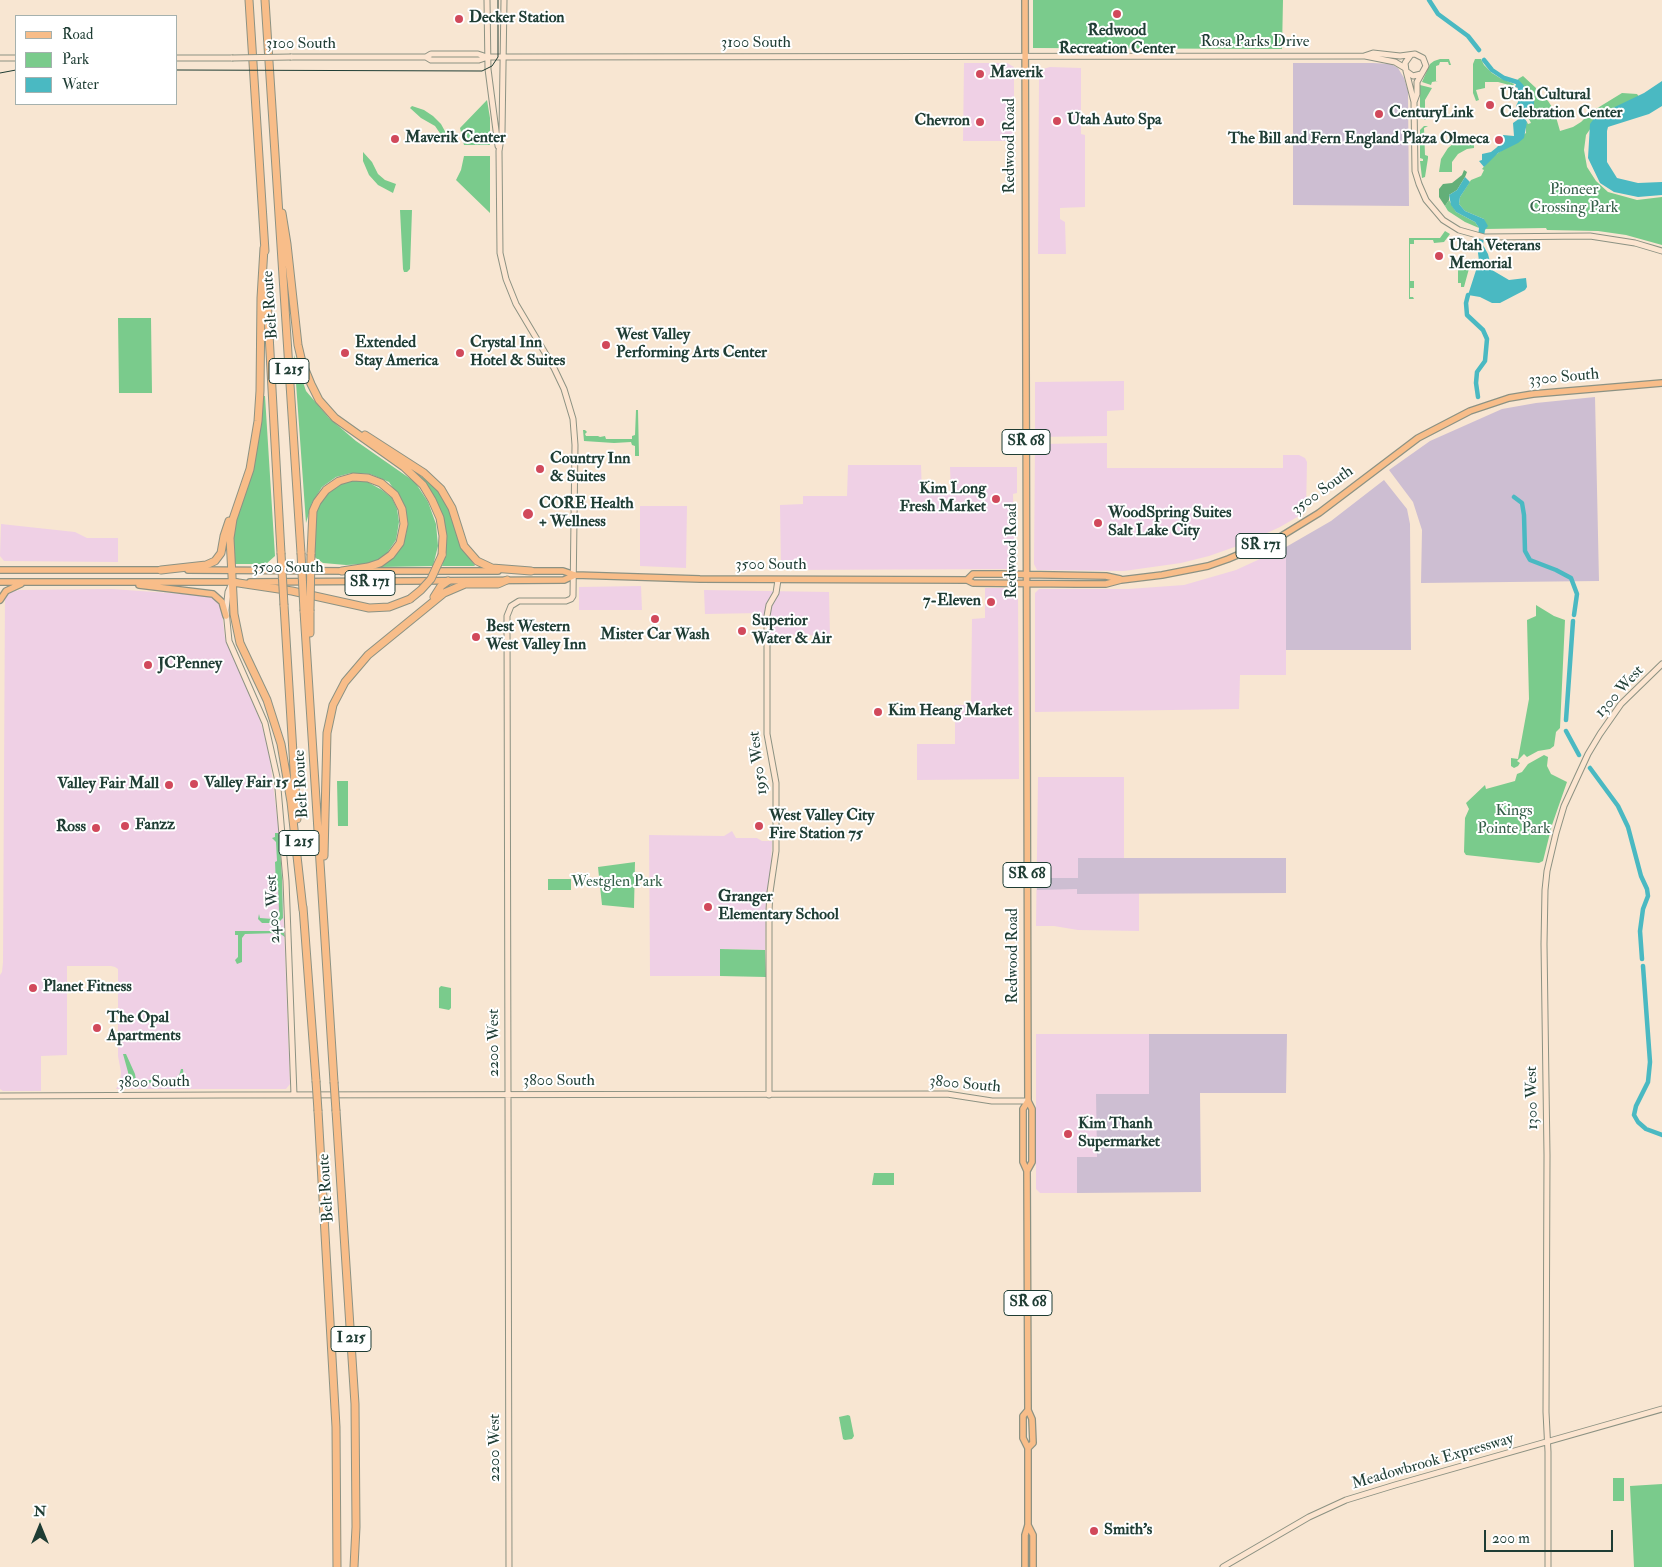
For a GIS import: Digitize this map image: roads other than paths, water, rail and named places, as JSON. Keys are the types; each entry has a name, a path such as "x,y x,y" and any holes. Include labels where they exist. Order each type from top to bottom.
{"highway":[{"name":"Belt Route","path":"249,0 284,605 318,1111 336,1427 337,1567"},
{"name":"Belt Route","path":"265,0 301,553 307,611 322,899 355,1404 356,1527 354,1567"},
{"path":"232,582 292,591 369,608 389,607 410,599 421,590 432,579 442,555 440,518 423,485 404,467 345,426 330,413 315,393 304,367 298,345 287,244 277,189"},
{"path":"160,570 206,565 215,561 221,553 225,532 235,512 250,469 258,421 260,391 264,248"},
{"path":"304,367 319,394 341,418 424,473 437,484 450,503 462,542 474,559 492,568 531,571"},
{"path":"307,611 313,512 317,502 326,490 339,481 353,477 368,478 381,483 395,495 402,509 404,524 400,543 391,555 372,567 342,571"},
{"path":"235,512 230,538 234,614 238,636 267,700 281,744 290,797 303,910"},
{"path":"322,899 328,726 333,705 345,682 359,663 444,593 459,585 498,584 507,580"},
{"path":"428,605 441,586 448,581"}],"main road":[{"name":"Redwood Road","path":"1025,0 1028,1101 1032,1110 1032,1162 1027,1171"},
{"name":"3300 South","path":"1470,411 1509,398 1533,394 1662,383"},
{"name":"3500 South","path":"0,570 564,571 575,575 778,580 967,580 973,583 1106,584 1208,566 1280,537 1319,513 1418,438 1470,411"},
{"name":"3500 South","path":"967,580 974,574 1106,576 1121,580"},
{"name":"3500 South","path":"0,582 364,583 564,580 575,575"},
{"path":"0,600 6,591 11,588 32,583"},
{"path":"132,583 156,588 213,594 222,602 226,616"},
{"name":"Redwood Road","path":"1025,1567 1024,1535 1028,1525 1028,1448 1033,1443 1032,1419 1028,1410 1027,1171 1023,1162 1023,1109 1028,1101"},
{"name":"Redwood Road","path":"1028,1525 1033,1535 1033,1567"}],"street":[{"path":"487,0 490,88 499,151 499,242 506,279 516,304 558,374 567,396 573,419 575,445 575,575"},
{"path":"499,151 502,132 504,0"},
{"name":"Rosa Parks Drive","path":"1364,56 1373,54 1412,55"},
{"name":"Rosa Parks Drive","path":"1025,57 1110,55 1364,56 1395,62 1405,70"},
{"path":"1414,102 1417,94 1416,85 1426,66 1421,56 1412,55 1406,60 1405,70 1414,102 1415,171 1423,195 1433,210 1443,220 1459,230 1481,237 1596,237 1635,242 1662,251"},
{"name":"3100 South","path":"178,58 426,57 431,60 478,60 488,57 1025,57"},
{"path":"0,58 15,58"},
{"path":"1405,70 1413,76 1421,74"},
{"name":"2200 West","path":"509,1567 507,613 511,606 521,601 569,600 574,594 575,575"},
{"name":"1950 West","path":"769,1095 769,911 776,851 776,783 767,734 767,616 769,605 776,593 778,580"},
{"name":"2400 West","path":"232,582 228,592 226,616 228,633 232,648 265,723 277,777 286,881 294,1094"},
{"name":"1300 West","path":"1548,1567 1546,1412 1547,1155 1544,944 1547,871 1564,806 1588,754 1621,704 1662,664"},
{"name":"3800 South","path":"0,1096 947,1094 992,1101 1028,1101"},
{"name":"Meadowbrook Expressway","path":"1223,1567 1309,1517 1346,1500 1662,1409"}],"water":[{"path":"1518,79 1534,98 1529,119 1516,106 1520,98 1515,95 1518,88 1515,87"},
{"path":"1662,81 1662,106 1649,114 1608,127 1607,162 1617,178 1638,183 1662,182 1662,195 1638,197 1614,192 1600,183 1588,158 1590,124 1596,116 1644,93"},
{"path":"1523,116 1527,122 1524,138 1498,153 1484,167 1479,161 1482,160 1482,154 1491,152 1496,148 1501,143 1503,135 1514,136 1513,123"},
{"path":"1465,177 1470,182 1460,197 1459,204 1465,211 1484,219 1488,226 1485,230 1483,245 1488,254 1492,270 1509,280 1526,278 1527,287 1525,290 1500,303 1492,303 1480,297 1468,295 1479,261 1477,245 1479,228 1475,222 1456,212 1451,205 1449,195 1457,190"}],"waterway":[{"path":"1429,0 1438,14 1468,36 1479,50"},
{"path":"1484,60 1492,70 1504,78 1517,82 1521,86"},
{"path":"1468,295 1466,303 1467,315 1483,330 1487,339 1485,361 1477,372 1478,397"},
{"path":"1514,497 1522,503 1525,551 1530,560 1571,578 1577,594 1574,615"},
{"path":"1566,720 1573,621"},
{"path":"1566,731 1579,755"},
{"path":"1590,768 1618,806 1628,827 1641,876 1647,889 1648,896 1643,909 1640,931 1642,959"},
{"path":"1643,966 1650,1062 1648,1082 1636,1106 1634,1115 1638,1122 1646,1129 1662,1135"}],"tram line":[{"path":"178,70 482,71 492,66 498,57 498,0"},
{"path":"0,73 15,70"}],"place":[{"name":"Redwood Recreation Center","path":"1117,14"},
{"name":"Decker Station","path":"459,19"},
{"name":"Maverik","path":"980,74"},
{"name":"Utah Cultural Celebration Center","path":"1490,105"},
{"name":"CenturyLink","path":"1379,114"},
{"name":"Utah Auto Spa","path":"1057,121"},
{"name":"Chevron","path":"980,122"},
{"name":"Maverik Center","path":"395,139"},
{"name":"The Bill and Fern England Plaza Olmeca","path":"1499,140"},
{"name":"Utah Veterans Memorial","path":"1439,256"},
{"name":"West Valley Performing Arts Center","path":"606,345"},
{"name":"Extended Stay America","path":"345,353"},
{"name":"Crystal Inn Hotel & Suites","path":"460,353"},
{"name":"Country Inn & Suites","path":"540,469"},
{"name":"Kim Long Fresh Market","path":"996,499"},
{"name":"CORE Health + Wellness","path":"528,514"},
{"name":"WoodSpring Suites Salt Lake City","path":"1098,523"},
{"name":"7-Eleven","path":"991,602"},
{"name":"Mister Car Wash","path":"655,619"},
{"name":"Superior Water & Air","path":"742,631"},
{"name":"Best Western West Valley Inn","path":"476,637"},
{"name":"JCPenney","path":"148,665"},
{"name":"Kim Heang Market","path":"878,712"},
{"name":"Valley Fair 15","path":"194,784"},
{"name":"Valley Fair Mall","path":"169,785"},
{"name":"Fanzz","path":"125,826"},
{"name":"West Valley City Fire Station 75","path":"759,826"},
{"name":"Ross","path":"96,828"},
{"name":"Granger Elementary School","path":"708,907"},
{"name":"Planet Fitness","path":"33,988"},
{"name":"The Opal Apartments","path":"97,1028"},
{"name":"Kim Thanh Supermarket","path":"1068,1134"},
{"name":"Smith's","path":"1094,1531"}],"park label":[{"name":"Pioneer Crossing Park","path":"1574,200"},
{"name":"Kings Pointe Park","path":"1514,821"},
{"name":"Westglen Park","path":"617,883"}]}
